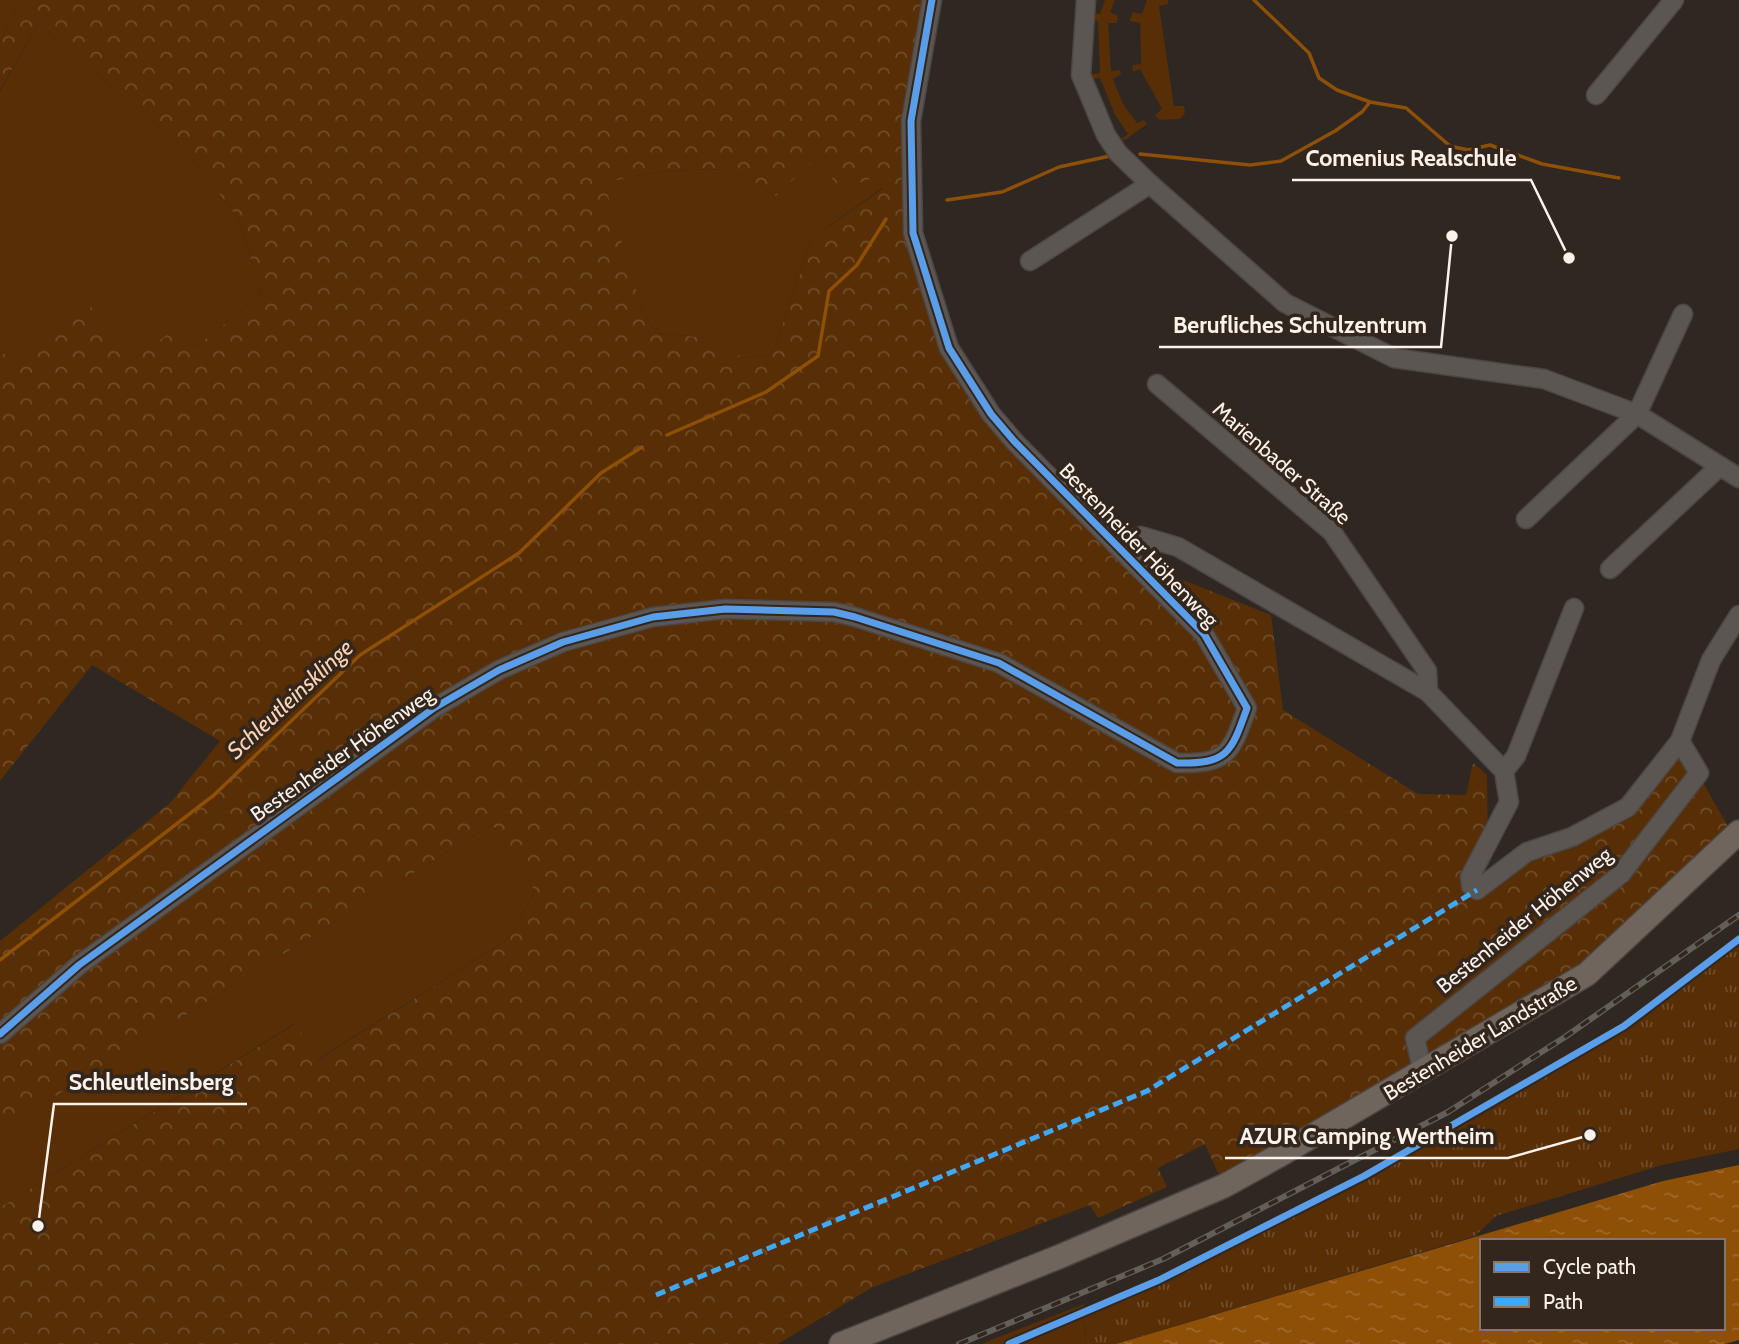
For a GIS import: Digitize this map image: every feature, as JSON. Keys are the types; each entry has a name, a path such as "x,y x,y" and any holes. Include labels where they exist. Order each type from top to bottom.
{"main road":[{"name":"Bestenheider Landstraße","path":"841,1344 1061,1256 1224,1186 1423,1073 1587,974 1739,832"}],"street":[{"name":"Bestenheider Höhenweg","path":"0,1034 79,965 434,708 499,670 562,642 653,617 725,609 834,612 999,663 1177,763 1209,764 1234,745 1247,708 1204,634 991,414 949,348 913,233 911,121 932,0"},
{"path":"1086,0 1081,75 1106,135 1118,153 1150,184 1284,303 1394,358 1544,379 1637,414 1739,478"},
{"path":"1596,95 1674,0"},
{"path":"1030,261 1150,184"},
{"path":"1526,519 1637,414 1683,314"},
{"name":"Marienbader Straße","path":"1157,384 1332,532 1427,671 1428,692"},
{"path":"1610,569 1720,466"},
{"name":"Bestenheider Höhenweg","path":"1117,546 1141,536 1178,547 1428,692 1504,772 1509,803 1470,877 1471,886 1477,890 1527,852 1572,837 1628,807 1680,741 1699,773 1622,874 1415,1038 1423,1073"},
{"path":"1504,772 1516,756 1574,608"},
{"path":"1680,741 1711,660 1739,615"}],"green space":[{"path":"0,0 21,0 0,42"},
{"path":"21,0 932,0 911,121 913,233 949,348 991,414 1130,559 1271,615 1283,710 1418,794 1466,795 1473,763 1487,775 1488,840 1470,885 1628,807 1680,742 1734,837 1587,974 1224,1186 1205,1144 1158,1168 1167,1187 1098,1218 1090,1205 873,1287 778,1344 0,1344 0,1200 4,1205 295,1024 318,1060 510,938 535,891 492,824 0,1131 0,941 170,803 220,741 92,665 0,781 0,351 16,362 89,303 128,364 181,324 195,347 262,294 238,218 183,147 38,24 0,90 0,42","holes":["815,159 837,184 851,187 876,176 882,189 812,238 772,355 742,358 718,339 656,333 643,312 605,186 613,181 646,174 723,170 744,176 776,196"]},
{"path":"1105,0 1115,0 1110,12 1118,16 1117,23 1108,23 1111,71 1120,70 1121,74 1113,79 1123,104 1137,123 1144,120 1147,124 1125,140 1121,139 1128,134 1115,115 1100,78 1092,79 1091,74 1100,73 1098,21 1090,19 1090,13 1100,14"},
{"path":"1147,0 1168,0 1168,4 1159,6 1174,106 1184,106 1185,113 1180,119 1159,120 1155,115 1162,109 1140,69 1133,72 1132,65 1141,64 1140,23 1129,21 1133,12 1142,14"},
{"path":"38,24 183,147 238,218 262,294 195,347 181,325 128,364 16,362 0,351 0,91"},
{"path":"815,159 851,187 876,175 882,188 812,238 772,355 741,358 717,339 656,333 643,312 604,186 613,181 646,174 724,170 745,176 776,196"},
{"path":"492,824 535,891 510,938 317,1060 294,1024 4,1205 0,1200 0,1131"},
{"path":"1739,945 1739,1149 1662,1165 1496,1216 1475,1236 1116,1344 1086,1344 1085,1315 1363,1179 1624,1028"},
{"path":"1084,1304 1086,1344 982,1344 996,1338"}],"water":[{"path":"1739,1165 1739,1340 1725,1344 1116,1344 1663,1181"}],"waterway":[{"path":"1254,0 1309,53 1319,78 1337,90 1370,102 1406,108 1450,146 1468,150 1490,145 1542,164 1619,178"},
{"name":"Schleutleinsklinge","path":"1140,154 1250,165 1281,161 1335,131 1362,112 1370,102"},
{"name":"Schleutleinsklinge","path":"947,200 1002,192 1059,167 1110,156"},
{"name":"Schleutleinsklinge","path":"667,435 766,392 818,356 829,291 857,265 886,219"},
{"name":"Schleutleinsklinge","path":"0,960 214,795 360,655 519,553 601,473 642,447"}],"railway":[{"path":"959,1344 1163,1259 1448,1112 1565,1037 1739,915"}],"marked path":[{"path":"656,1295 1147,1091 1477,890"}],"cycle path":[{"path":"0,1034 79,965 434,708 499,670 563,642 653,617 725,609 834,612 999,663 1177,763 1207,761 1225,753 1236,736 1247,708 1204,634 1014,441 991,414 949,348 913,233 911,121 932,0"},
{"path":"1009,1344 1159,1280 1364,1176 1624,1026 1739,939"}],"place":[{"name":"Berufliches Schulzentrum","path":"1452,236"},
{"name":"Comenius Realschule","path":"1569,258"},
{"name":"AZUR Camping Wertheim","path":"1590,1135"},
{"name":"Schleutleinsberg","path":"38,1226"}]}
